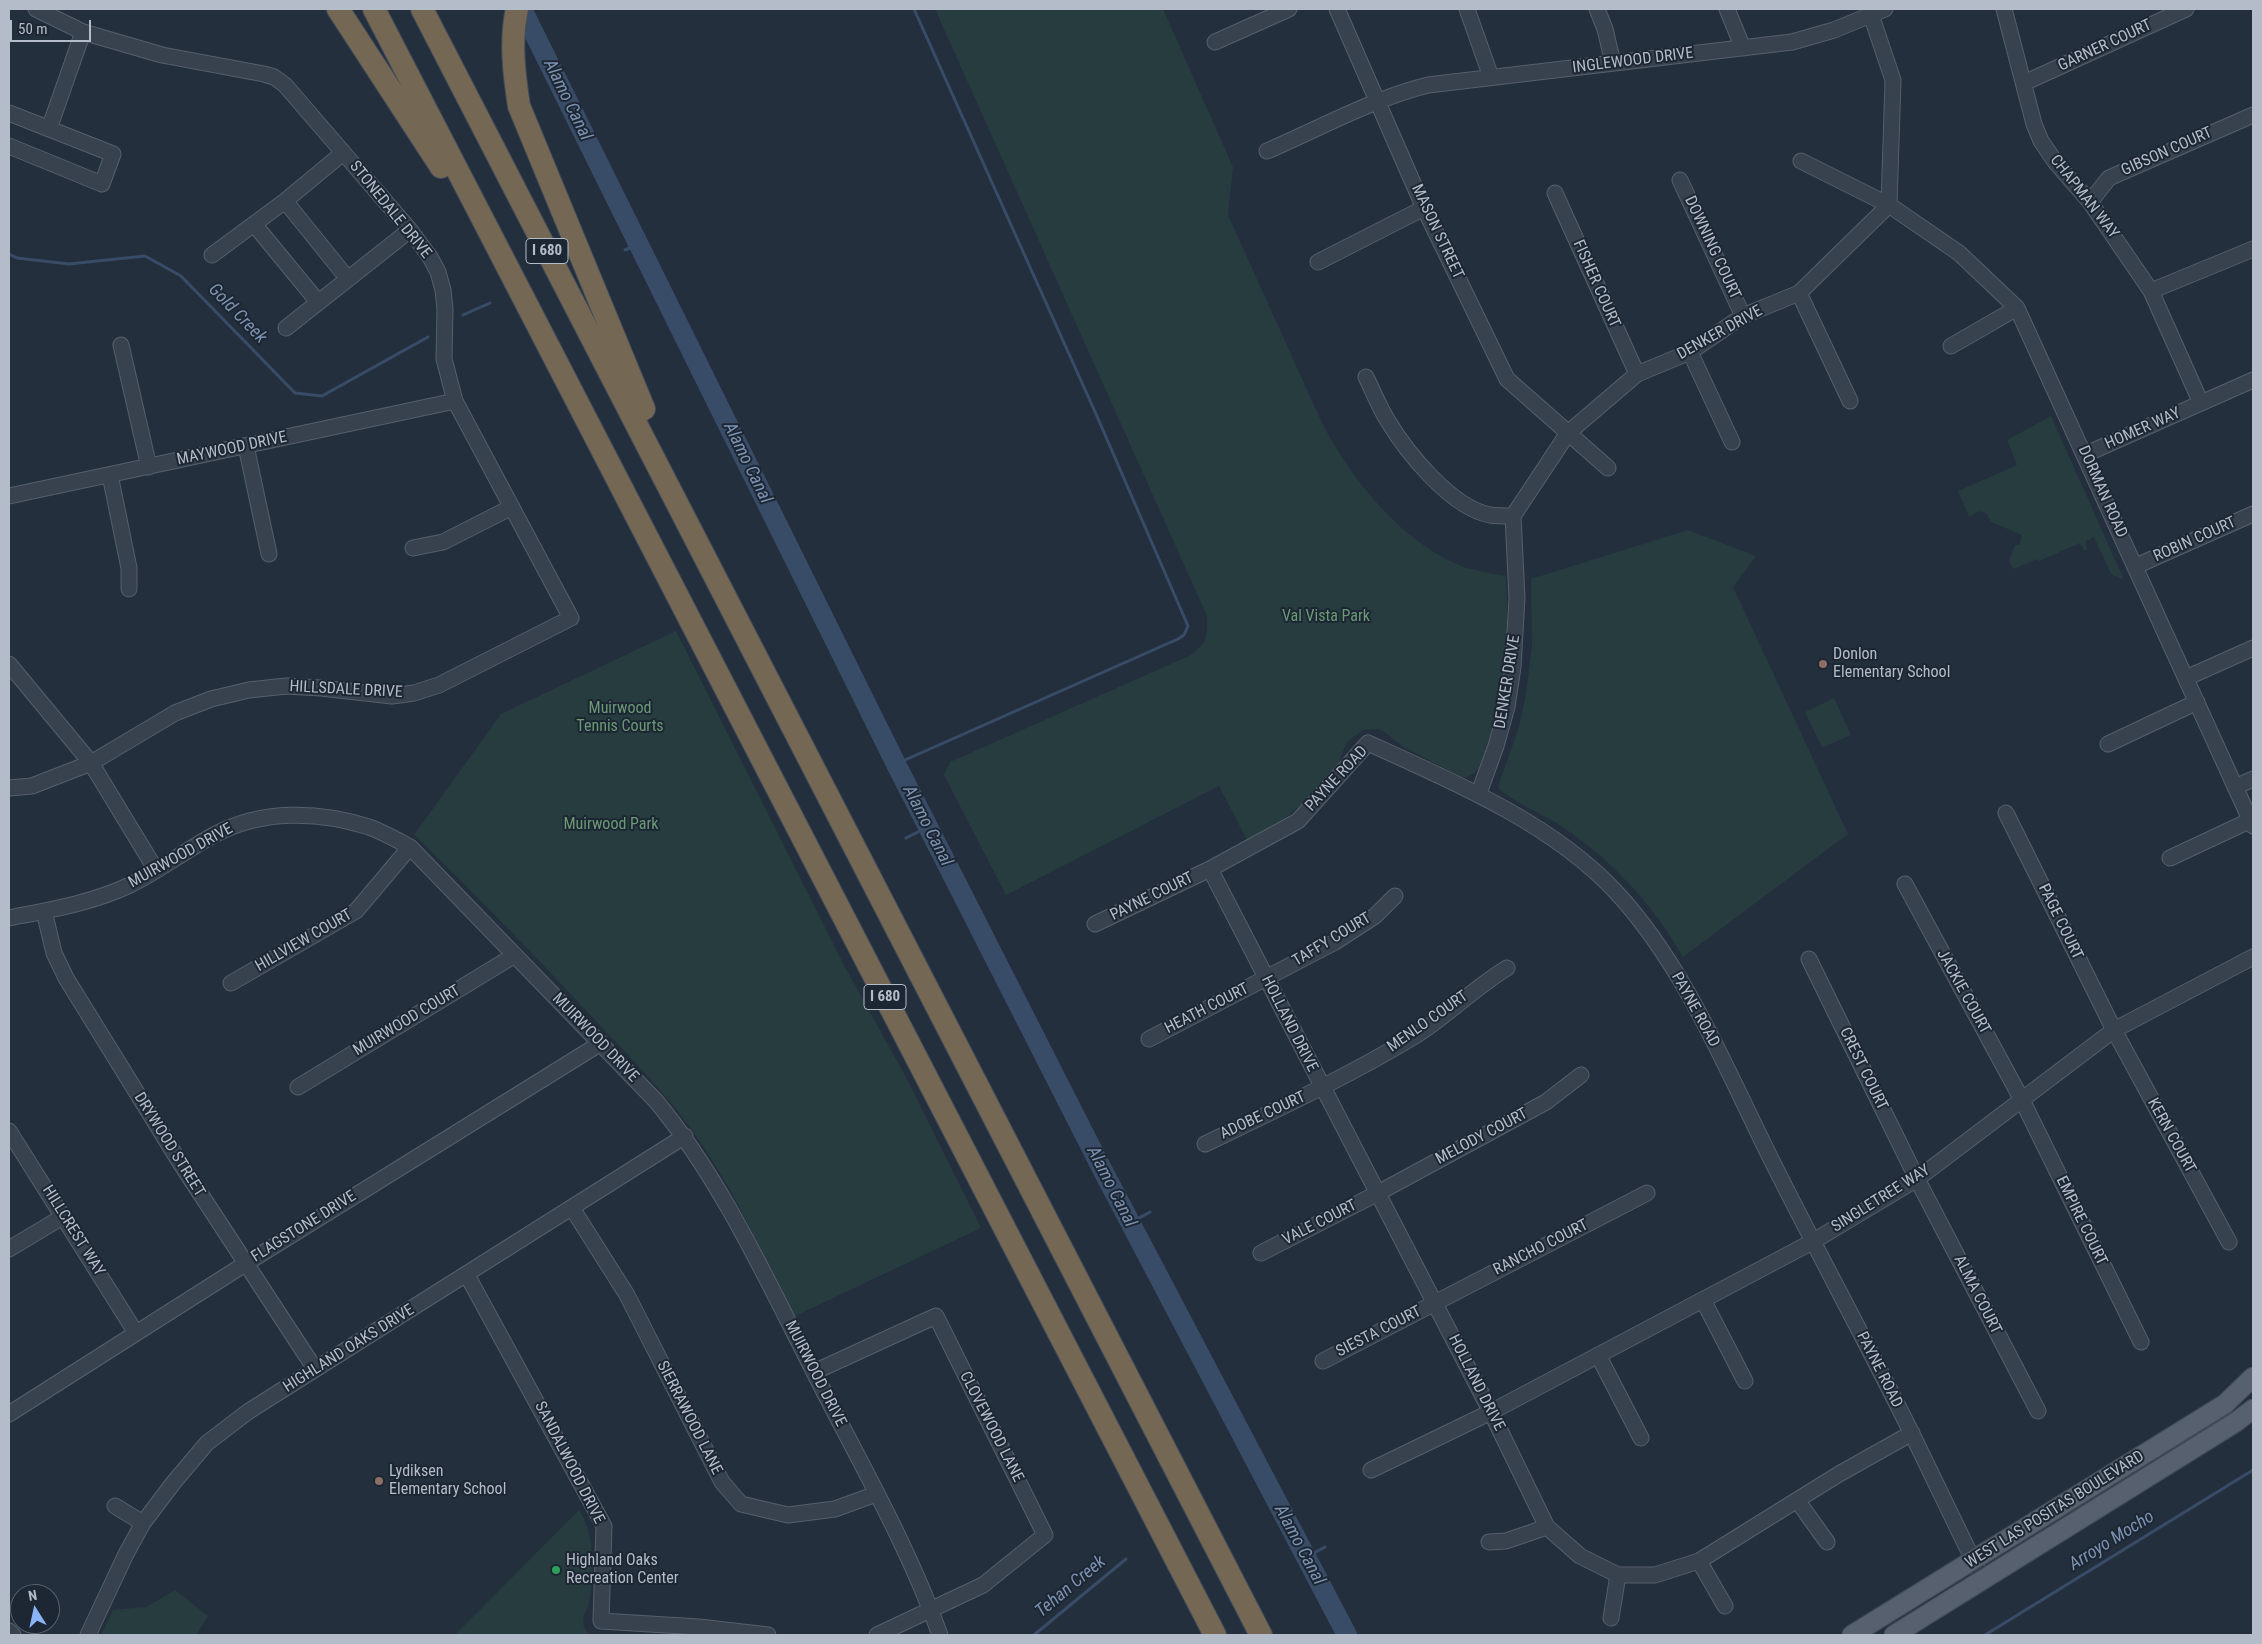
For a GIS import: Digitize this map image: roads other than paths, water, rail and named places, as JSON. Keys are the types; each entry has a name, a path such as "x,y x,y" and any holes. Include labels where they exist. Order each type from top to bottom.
{"highway":[{"path":"338,9 446,175 463,210 487,228"},
{"name":"I 680","path":"374,9 1215,1635"},
{"name":"I 680","path":"422,9 1261,1635"},
{"path":"518,9 514,21 514,75 519,106 663,456 673,493"}],"main road":[{"name":"WEST LAS POSITAS BOULEVARD","path":"1852,1635 2225,1404 2253,1377"},
{"name":"WEST LAS POSITAS BOULEVARD","path":"1894,1635 2236,1422 2253,1408"}],"street":[{"name":"STONEDALE DRIVE","path":"36,9 83,32 162,54 274,77 285,85 410,230 430,257 438,272 443,290 445,309 444,359 455,401 571,618"},
{"path":"1215,42 1289,9"},
{"name":"MASON STREET","path":"1337,9 1424,208 1506,379 1608,468"},
{"path":"1467,9 1477,31 1491,77"},
{"path":"1597,9 1605,29 1613,63"},
{"path":"1727,9 1743,48"},
{"name":"CHAPMAN WAY","path":"2004,9 2034,124 2041,142 2090,202 2151,291 2201,403"},
{"name":"GARNER COURT","path":"2024,83 2186,9"},
{"path":"1875,11 1893,80 1889,205"},
{"name":"INGLEWOOD DRIVE","path":"1267,151 1404,91 1428,85 1743,48 1814,37 1875,11"},
{"path":"49,129 83,32"},
{"path":"9,113 113,154 102,184 9,146"},
{"name":"GIBSON COURT","path":"2090,202 2109,178 2253,115"},
{"path":"212,255 285,201 343,153"},
{"name":"DORMAN ROAD","path":"1801,161 1889,205 1959,253 2018,308 2053,390 2086,454 2252,823"},
{"name":"DOWNING COURT","path":"1680,180 1743,316"},
{"name":"FISHER COURT","path":"1555,193 1637,374"},
{"path":"285,201 348,279"},
{"name":"DENKER DRIVE","path":"1479,793 1496,746 1507,707 1513,667 1517,598 1513,516 1568,432 1637,374 1690,352 1743,316 1799,293 1889,205"},
{"path":"1318,262 1424,208"},
{"path":"254,224 318,302"},
{"path":"286,328 410,230"},
{"path":"2151,291 2253,249"},
{"path":"1799,293 1850,401"},
{"path":"1951,346 2018,308"},
{"path":"121,345 149,467"},
{"path":"1690,352 1732,442"},
{"path":"1366,377 1387,420 1405,447 1445,490 1466,505 1489,515 1513,516"},
{"name":"HOMER WAY","path":"2086,454 2253,380"},
{"name":"MAYWOOD DRIVE","path":"9,496 455,401"},
{"path":"246,446 269,554"},
{"path":"110,475 129,568 129,588"},
{"path":"413,548 443,542 512,506"},
{"name":"ROBIN COURT","path":"2136,566 2253,514"},
{"name":"HILLSDALE DRIVE","path":"9,788 32,786 91,763 175,713 210,699 249,690 286,686 392,696 414,693 439,685 571,618"},
{"path":"2186,678 2253,648"},
{"path":"9,664 91,763 156,870"},
{"path":"2108,744 2196,702"},
{"name":"PAYNE ROAD","path":"1210,869 1298,821 1368,743 1479,793 1556,842 1614,890 1644,924 1703,1022 1812,1242 1912,1433 1983,1580"},
{"path":"2235,787 2253,779"},
{"name":"PAGE COURT","path":"2006,813 2114,1030"},
{"name":"MUIRWOOD DRIVE","path":"9,918 103,896 130,885 216,834 243,823 279,815 326,816 371,828 410,847 601,1043 656,1101 685,1136 707,1170 915,1568 940,1635"},
{"path":"2170,858 2252,823"},
{"name":"HILLVIEW COURT","path":"231,983 356,911 410,847"},
{"name":"PAYNE COURT","path":"1095,924 1210,869"},
{"name":"HOLLAND DRIVE","path":"1210,869 1491,1412 1547,1527 1580,1556 1618,1576 1655,1575 1699,1561 1797,1500 1912,1433"},
{"name":"JACKIE COURT","path":"1904,884 2022,1100"},
{"name":"TAFFY COURT","path":"1265,978 1335,942 1375,916 1395,896"},
{"name":"DRYWOOD STREET","path":"44,911 54,953 66,978 245,1264 315,1369"},
{"name":"MUIRWOOD COURT","path":"298,1087 515,955"},
{"name":"SINGLETREE WAY","path":"1371,1470 1491,1412 1812,1242 1917,1179 2114,1030 2253,957"},
{"name":"CREST COURT","path":"1809,959 1917,1179"},
{"name":"MENLO COURT","path":"1322,1088 1417,1035 1487,980 1507,968"},
{"name":"HEATH COURT","path":"1149,1039 1265,978"},
{"name":"KERN COURT","path":"2114,1030 2229,1242"},
{"name":"FLAGSTONE DRIVE","path":"9,1414 245,1264 601,1043"},
{"name":"MELODY COURT","path":"1378,1193 1546,1102 1581,1075"},
{"name":"ADOBE COURT","path":"1205,1144 1322,1088"},
{"name":"EMPIRE COURT","path":"2022,1100 2140,1342"},
{"name":"HILLCREST WAY","path":"9,1131 136,1333"},
{"name":"HIGHLAND OAKS DRIVE","path":"88,1635 126,1554 143,1523 174,1482 208,1443 249,1411 685,1136"},
{"name":"ALMA COURT","path":"1917,1179 2038,1411"},
{"name":"VALE COURT","path":"1261,1253 1378,1193"},
{"name":"RANCHO COURT","path":"1435,1303 1647,1193"},
{"name":"SIERRAWOOD LANE","path":"572,1208 627,1295 722,1482 741,1504 788,1515 835,1509 876,1494"},
{"path":"9,1249 64,1216"},
{"name":"SANDALWOOD DRIVE","path":"467,1275 604,1526 601,1622 699,1626 768,1635"},
{"path":"1703,1300 1745,1380"},
{"name":"SIESTA COURT","path":"1323,1361 1435,1303"},
{"name":"CLOVEWOOD LANE","path":"814,1372 936,1316 1046,1534 983,1585 931,1610"},
{"path":"1598,1355 1641,1438"},
{"path":"1797,1500 1827,1542"},
{"path":"115,1506 143,1523"},
{"path":"1489,1542 1506,1541 1547,1527"},
{"path":"1699,1561 1725,1606"},
{"path":"1611,1618 1618,1576"},
{"path":"877,1635 931,1610"},
{"path":"9,1631 13,1635"}],"waterway":[{"name":"Alamo Canal","path":"522,9 896,764 1101,1167 1347,1635"},
{"path":"896,764 1178,639 1184,635 1188,626 1096,414 914,9"},
{"name":"Gold Creek","path":"625,250 639,244"},
{"name":"Gold Creek","path":"9,254 17,258 69,264 145,256 181,276 295,393 322,396 428,337"},
{"name":"Gold Creek","path":"463,315 490,303"},
{"path":"906,838 928,827"},
{"path":"1130,1223 1150,1212"},
{"name":"Arroyo Mocho","path":"1985,1635 2253,1470"},
{"path":"1306,1557 1325,1547"},
{"name":"Tehan Creek","path":"1034,1635 1126,1559"}],"place":[{"name":"Donlon Elementary School","path":"1823,664"},
{"name":"Lydiksen Elementary School","path":"379,1481"},
{"name":"Highland Oaks Recreation Center","path":"556,1570"}],"park label":[{"name":"Val Vista Park","path":"1326,617"},
{"name":"Muirwood Tennis Courts","path":"620,718"},
{"name":"Muirwood Park","path":"611,825"}]}
